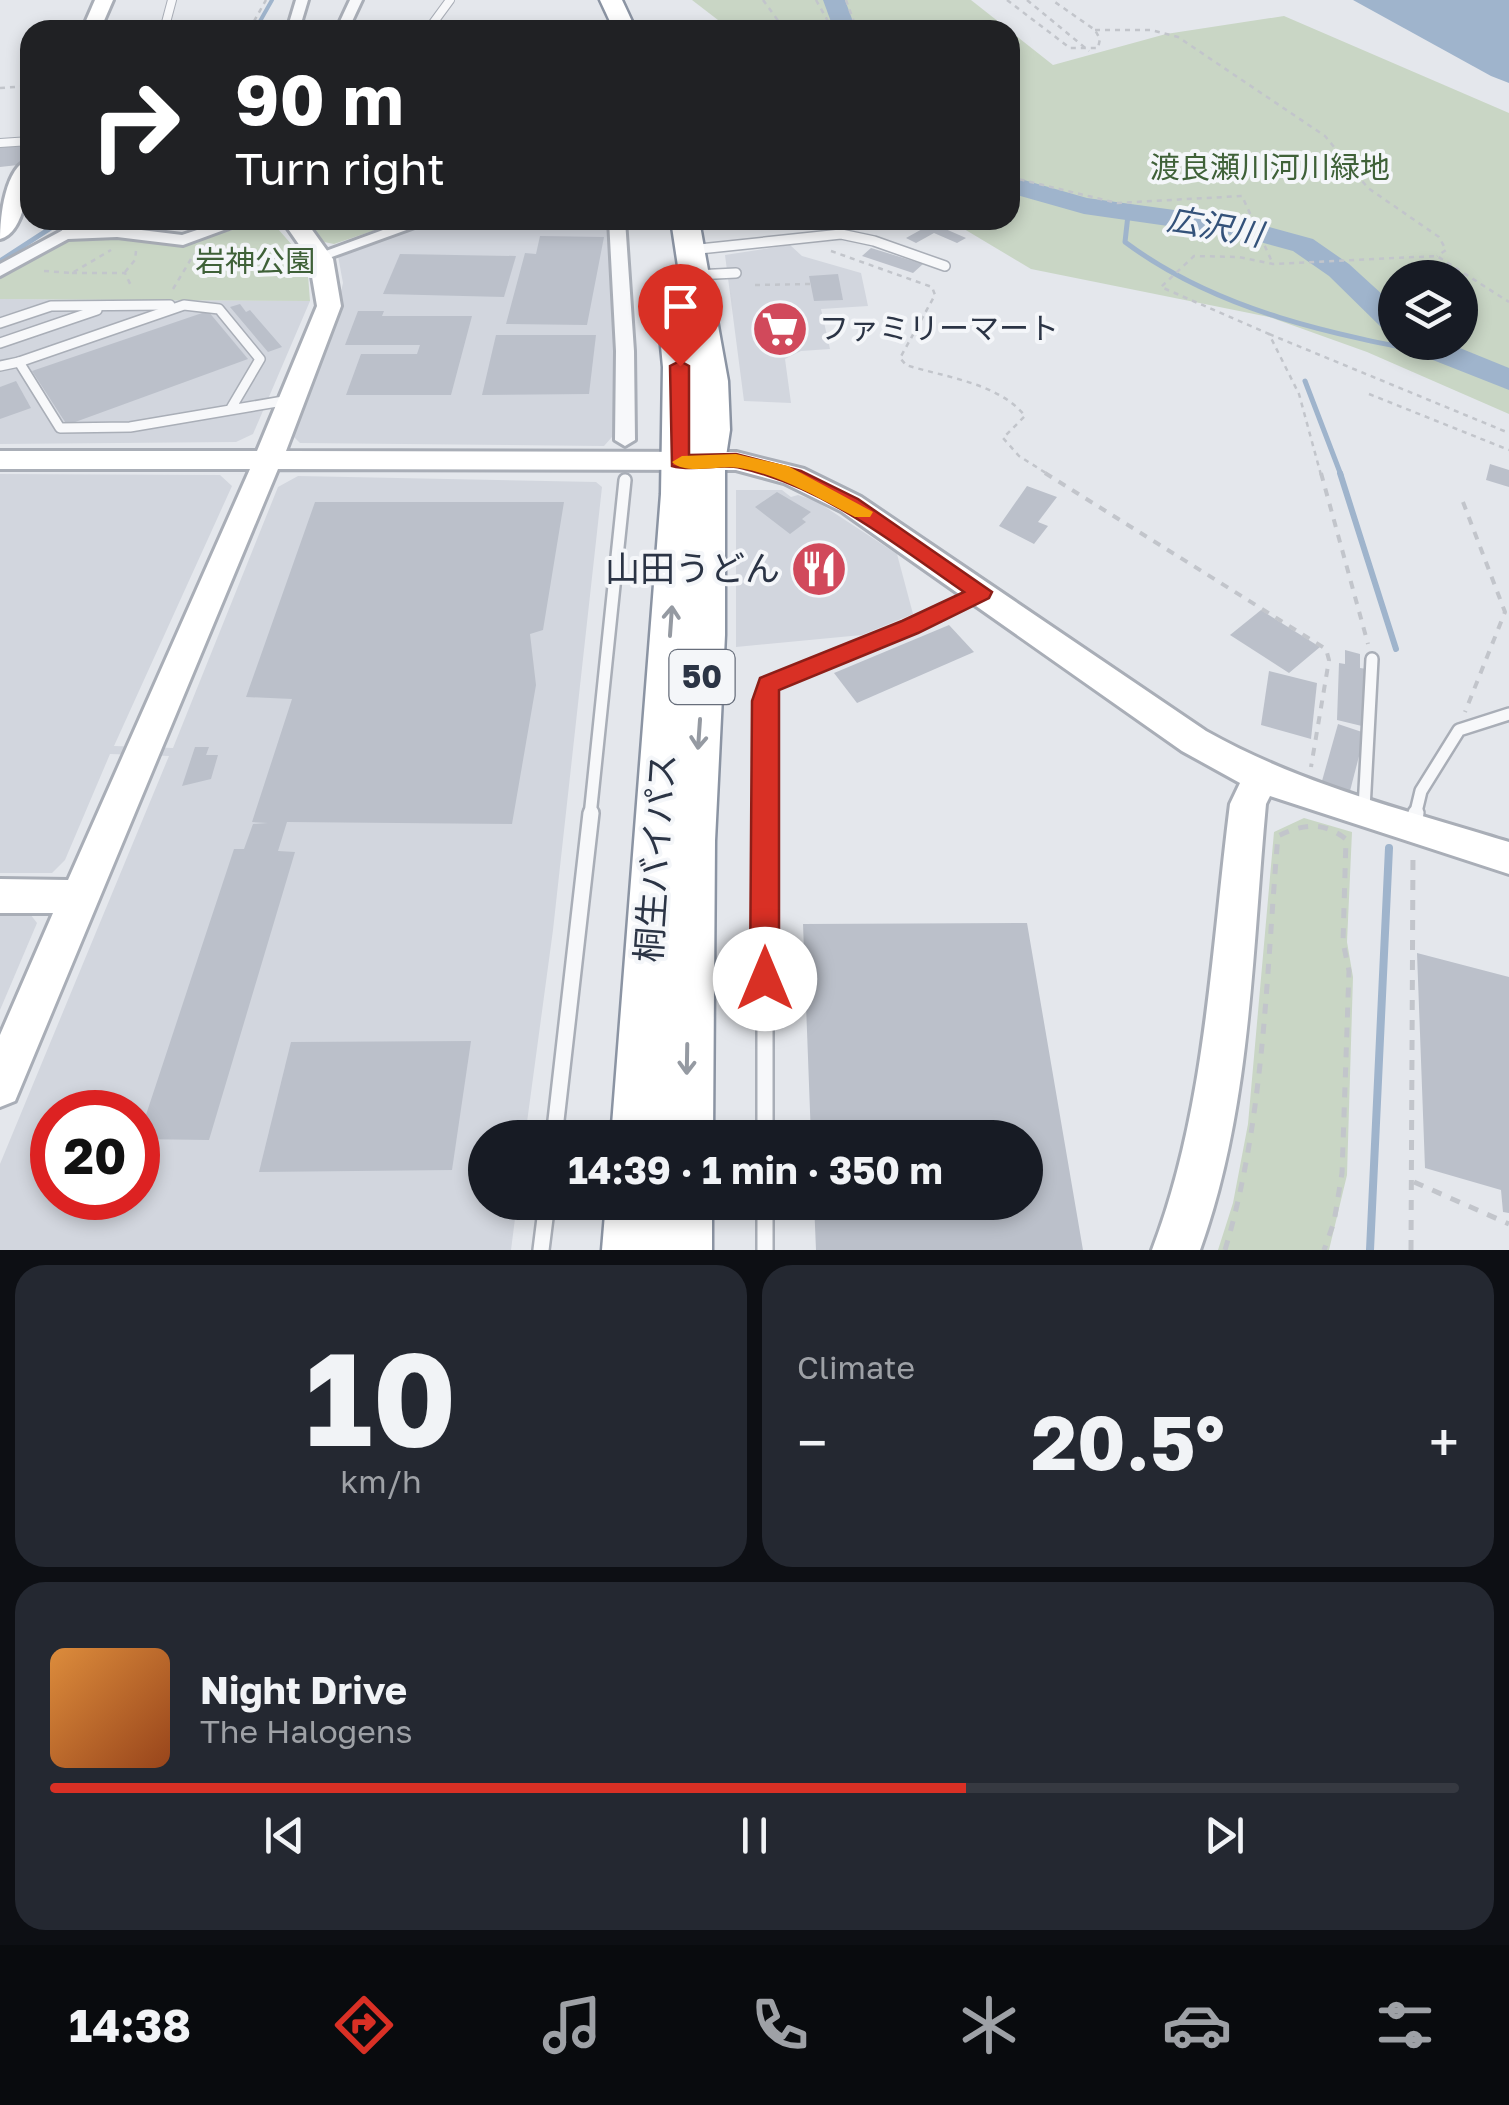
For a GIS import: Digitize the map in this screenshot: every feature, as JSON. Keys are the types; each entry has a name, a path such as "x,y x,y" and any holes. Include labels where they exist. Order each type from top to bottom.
{"highway":[{"name":"桐生バイパス","path":"661,230 693,463 705,635 692,841 685,1120"},
{"name":"桐生バイパス","path":"639,1120 693,463 714,430 701,255"},
{"path":"631,1250 633,1220"},
{"path":"683,1250 684,1220"}],"street":[{"path":"0,232 20,187"},
{"path":"0,271 65,234 117,232 182,240 212,230"},
{"path":"0,1086 77,897 294,400 329,306 329,280 323,255 302,230"},
{"path":"323,255 397,230"},
{"path":"618,230 625,351 625,440"},
{"path":"0,460 736,460 781,471 851,504 1194,741 1261,778 1364,813 1413,836 1509,858"},
{"path":"1176,1250 1195,1199 1214,1117 1248,804 1261,778"},
{"path":"0,896 77,897"}],"lane":[{"path":"65,234 69,230"},
{"path":"701,255 841,234 945,266"},
{"path":"0,323 51,306 184,305 219,309 260,359 230,410"},
{"path":"0,366 184,305"},
{"path":"0,343 110,306"},
{"path":"19,362 60,428 130,426 294,400"},
{"path":"556,1120 625,480"},
{"path":"765,1120 765,693 775,681 894,634 981,592"},
{"path":"1364,813 1372,659"},
{"path":"1413,836 1420,792 1458,730 1509,714"},
{"path":"541,1250 545,1220"},
{"path":"765,1220 765,1250"}],"path":[{"path":"1006,0 1070,48 1089,51 1100,43 1094,30 1052,0"},
{"path":"1026,0 1089,51"},
{"path":"1094,30 1150,30 1178,38 1324,136 1368,188 1439,237 1446,250 1438,256 1318,264 1194,256 1161,287 1509,433"},
{"path":"1020,179 1117,204 1242,196 1274,264"},
{"path":"802,237 812,245 932,286 935,296 900,352 906,364 1014,403 1025,416 1004,438 1020,456 1326,649 1329,660 1306,796"},
{"path":"170,296 197,250 181,248 182,240"},
{"path":"72,274 113,247"},
{"path":"44,271 125,272 136,258 135,249 128,247"},
{"path":"1438,256 1509,302"},
{"path":"125,272 138,296"},
{"path":"755,286 811,284"},
{"path":"1269,334 1304,410 1372,659"},
{"path":"1369,394 1509,450"},
{"path":"1458,730 1504,612 1463,502"},
{"path":"1225,1250 1253,1129 1278,836 1309,824 1340,833 1346,840 1343,942 1349,971 1342,1173 1334,1222 1324,1250"},
{"path":"1411,1250 1413,836"},
{"path":"1414,1182 1509,1224"}],"shaded area":[{"path":"408,230 613,230 619,352 612,437 604,446 300,443 292,435 335,318 343,283 338,256"},
{"name":"ファミリーマート","path":"790,245 802,256 861,273 868,306 821,309 830,349 801,351 785,359 791,403 744,401 725,255"},
{"path":"0,299 310,301 253,434 236,442 0,444"},
{"path":"0,474 220,475 232,486 114,746 173,748 278,487 298,476 596,482 602,487 553,930 527,1120 468,1120 468,1220 515,1220 511,1250 0,1250 0,1164 30,1092 30,1220 160,1220 160,1090 31,1090 169,756 110,754 65,860 52,873 0,873"},
{"name":"山田うどん","path":"736,490 782,490 791,497 798,495 816,501 897,554 913,614 862,635 736,647"},
{"path":"0,910 27,910 37,923 0,1010"}],"green space":[{"path":"692,0 971,0 996,20 718,20"},
{"name":"渡良瀬川河川緑地","path":"1284,16 1509,113 1509,414 1385,360 1478,360 1478,260 1378,260 1378,357 1269,317 1031,269 966,230 1020,230 1020,39 1053,65 1166,34"},
{"name":"岩神公園","path":"233,230 279,230 307,262 310,301 0,299 0,275 71,238 103,236 173,244"},
{"path":"311,230 375,230 334,244 324,242"},
{"path":"1304,818 1352,832 1347,942 1353,977 1347,1175 1329,1250 1218,1250 1233,1203 1248,1124 1274,832"}],"water":[{"path":"1353,0 1509,0 1509,83 1491,76"}],"building":[{"path":"20,145 18,165 0,167 0,146"},
{"path":"920,230 948,230 966,238 957,243 934,233 916,243 906,238"},
{"path":"540,236 604,237 587,325 506,324 525,253 536,254"},
{"path":"871,248 923,264 913,273 862,256"},
{"path":"400,254 516,256 504,297 383,294"},
{"path":"838,274 843,300 814,301 809,276"},
{"path":"240,304 282,347 268,352 230,307"},
{"path":"208,311 248,359 67,425 32,371"},
{"path":"358,311 384,311 382,316 472,316 451,395 346,395 361,354 417,354 420,345 345,345"},
{"path":"496,335 596,335 589,394 482,395"},
{"path":"16,381 31,408 0,419 0,387"},
{"path":"1490,464 1509,470 1509,487 1486,480"},
{"path":"1027,486 1057,497 1038,522 1048,526 1034,544 999,526"},
{"path":"777,492 811,512 802,519 806,522 790,534 755,507"},
{"path":"315,502 564,502 543,630 530,634 536,685 512,824 287,822 278,851 295,852 209,1140 160,1139 160,1090 154,1090 234,849 244,849 253,824 268,823 252,822 292,699 246,697"},
{"path":"1261,610 1320,647 1289,673 1230,635"},
{"path":"949,625 974,652 857,703 834,673"},
{"path":"1345,650 1360,654 1360,668 1367,669 1366,727 1337,720 1339,663 1345,664"},
{"path":"1269,671 1317,683 1311,739 1261,725"},
{"path":"1338,724 1365,733 1350,791 1322,781"},
{"path":"195,747 209,747 206,755 218,755 211,779 182,786"},
{"path":"1027,923 1083,1250 816,1250 815,1220 1043,1220 1043,1120 810,1120 803,924"},
{"path":"1417,953 1509,977 1509,1213 1503,1212 1501,1190 1425,1168"},
{"path":"471,1041 452,1170 259,1172 291,1042"}],"waterway":[{"path":"261,20 272,0"},
{"name":"広沢川","path":"834,0 841,20"},
{"name":"広沢川","path":"1020,187 1084,206 1240,228 1303,245 1339,270 1378,307"},
{"path":"1128,215 1125,242 1200,287 1281,318 1378,343"},
{"path":"0,261 48,230"},
{"name":"広沢川","path":"1460,360 1509,380"},
{"path":"1305,381 1341,475"},
{"path":"1340,473 1396,649"},
{"path":"1370,1250 1389,848"}],"slow traffic":[{"path":"682,462 736,460 781,471 862,512"}],"place":[{"name":"ファミリーマート","path":"780,329"},
{"name":"山田うどん","path":"819,569"}],"route":[{"path":"680,366 679,462 736,460 794,476 851,504 981,592 877,642 769,684 764,701 765,979"}]}
